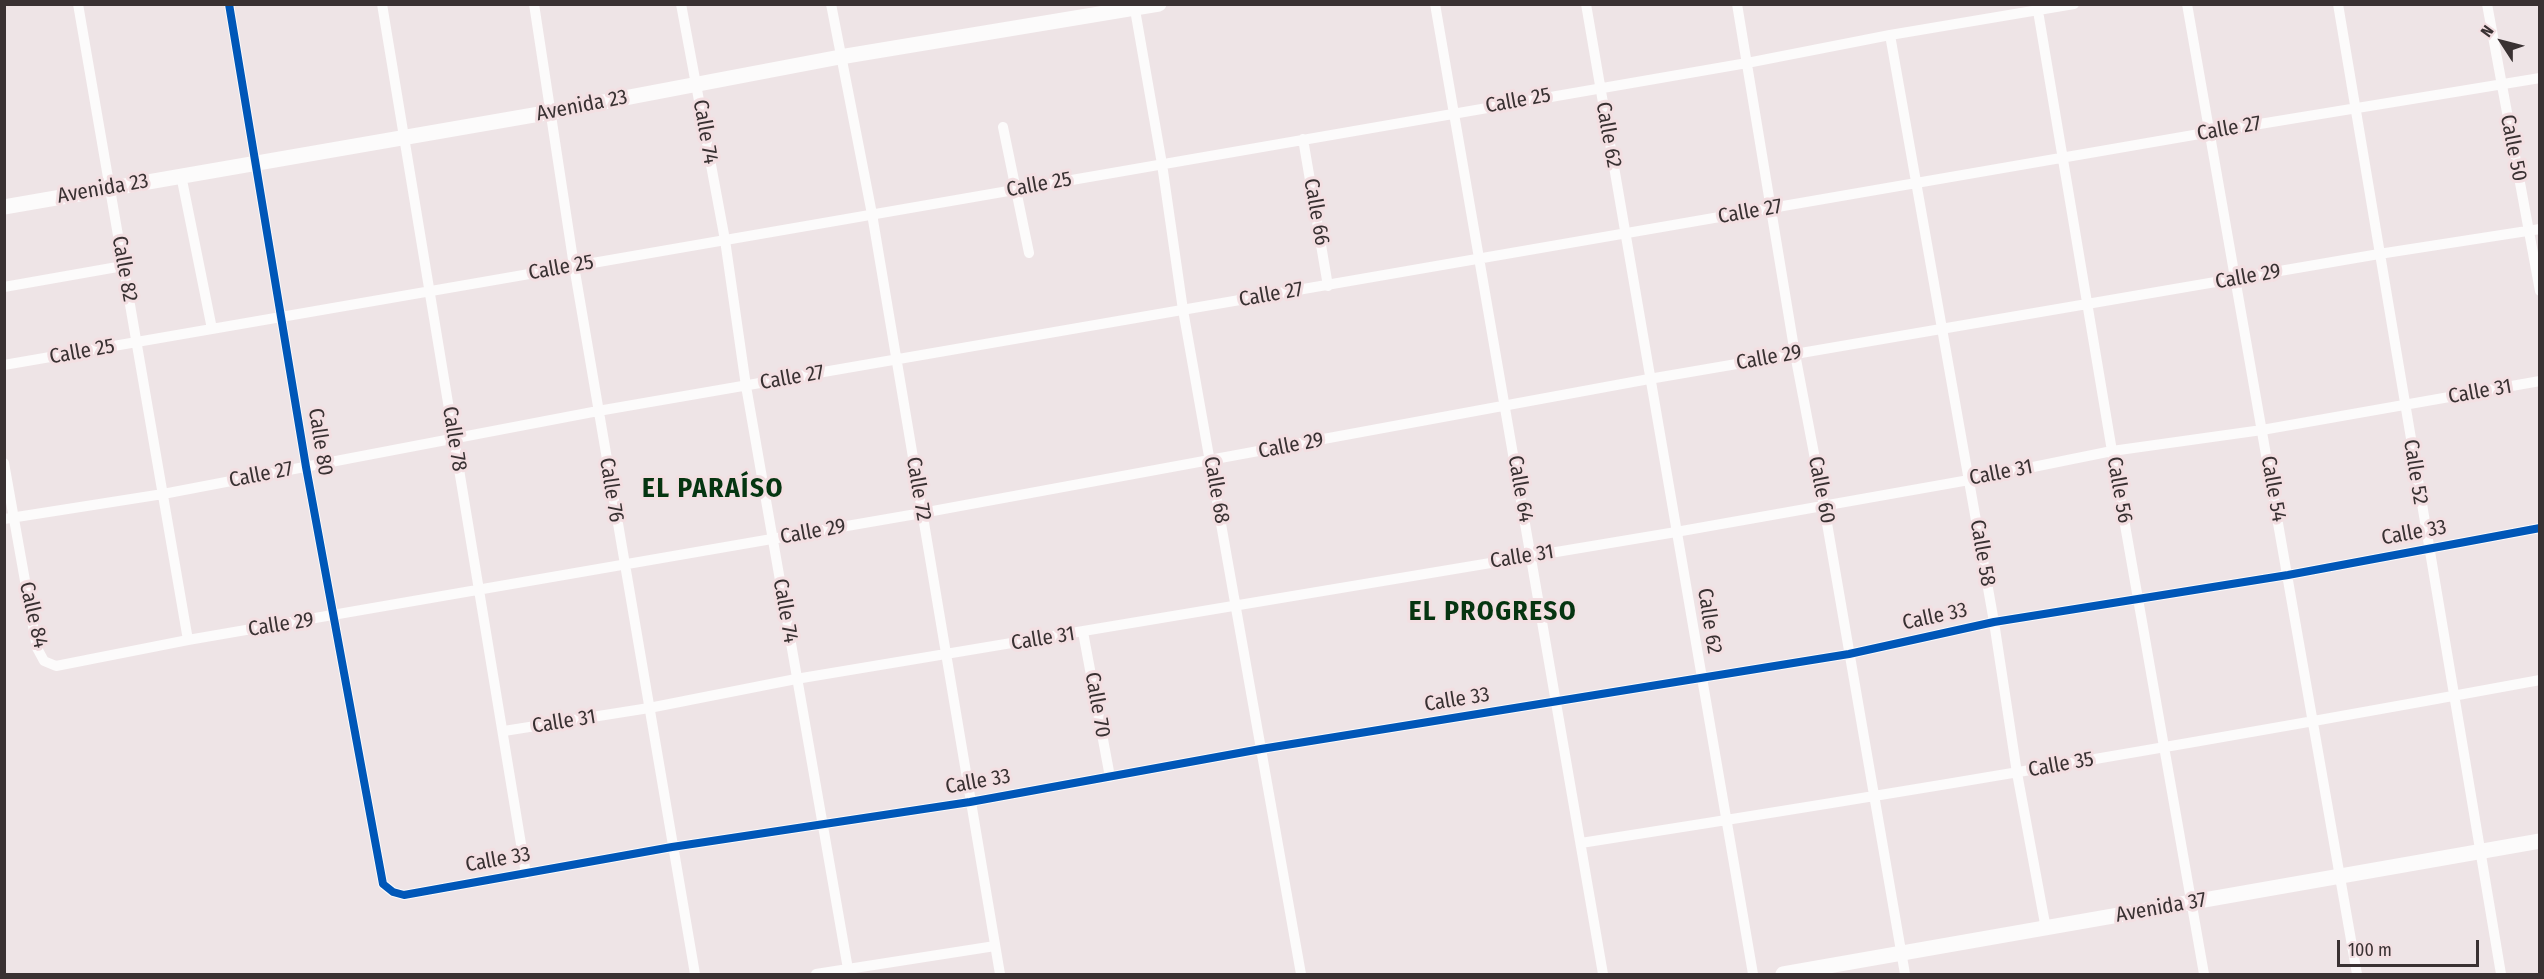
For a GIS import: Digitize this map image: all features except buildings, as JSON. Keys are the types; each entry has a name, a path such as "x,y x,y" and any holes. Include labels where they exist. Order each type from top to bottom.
{"street":[{"name":"Calle 82","path":"78,4 188,640"},
{"name":"Calle 80","path":"229,4 306,466 382,884"},
{"name":"Calle 78","path":"382,4 526,874"},
{"name":"Calle 76","path":"534,4 623,564 695,975"},
{"name":"Calle 74","path":"681,4 725,240 746,386 848,969"},
{"name":"Calle 72","path":"831,4 872,214 1000,975"},
{"name":"Avenida 23","path":"4,207 551,112 840,57 1159,4"},
{"name":"Calle 64","path":"1435,4 1603,975"},
{"name":"Calle 62","path":"1586,4 1753,975"},
{"name":"Calle 60","path":"1737,4 1795,354 1824,506 1872,796 1905,975"},
{"name":"Calle 25","path":"4,365 1747,63 2038,8 2074,4"},
{"name":"Calle 54","path":"2187,4 2357,975"},
{"name":"Calle 52","path":"2338,4 2501,975"},
{"name":"Calle 50","path":"2487,4 2501,86 2534,230 2540,291"},
{"name":"Calle 68","path":"1135,7 1162,164 1183,310 1301,975"},
{"name":"Calle 56","path":"2038,8 2112,451 2205,975"},
{"name":"Calle 58","path":"1890,35 2046,929"},
{"name":"Calle 27","path":"9,518 163,494 598,411 1480,260 1916,182 2540,78"},
{"path":"1003,127 1029,253"},
{"name":"Calle 66","path":"1303,139 1328,286"},
{"path":"181,176 212,329"},
{"name":"Calle 29","path":"44,661 56,666 188,640 772,540 1211,461 1649,379 2379,254 2534,230"},
{"path":"4,287 123,266"},
{"name":"Calle 31","path":"504,732 649,708 796,679 1676,532 1969,480 2112,451 2262,430 2540,381"},
{"name":"Calle 84","path":"4,463 9,518 37,648 44,661"},
{"name":"Calle 33","path":"382,884 404,896 672,847 970,802 1261,749 1849,654 1994,622 2288,575 2540,528"},
{"name":"Calle 70","path":"1083,632 1110,777"},
{"name":"Calle 35","path":"1581,843 2018,773 2164,746 2312,723 2540,680"},
{"name":"Avenida 37","path":"1783,975 2540,841"},
{"path":"816,975 995,946"}],"cycle path":[{"path":"229,4 306,467 383,884 393,892 404,895 672,847 970,802 1261,749 1849,654 1994,622 2288,575 2540,528"}],"district":[{"name":"EL PARAÍSO","path":"713,489"},
{"name":"EL PROGRESO","path":"1493,612"}]}
